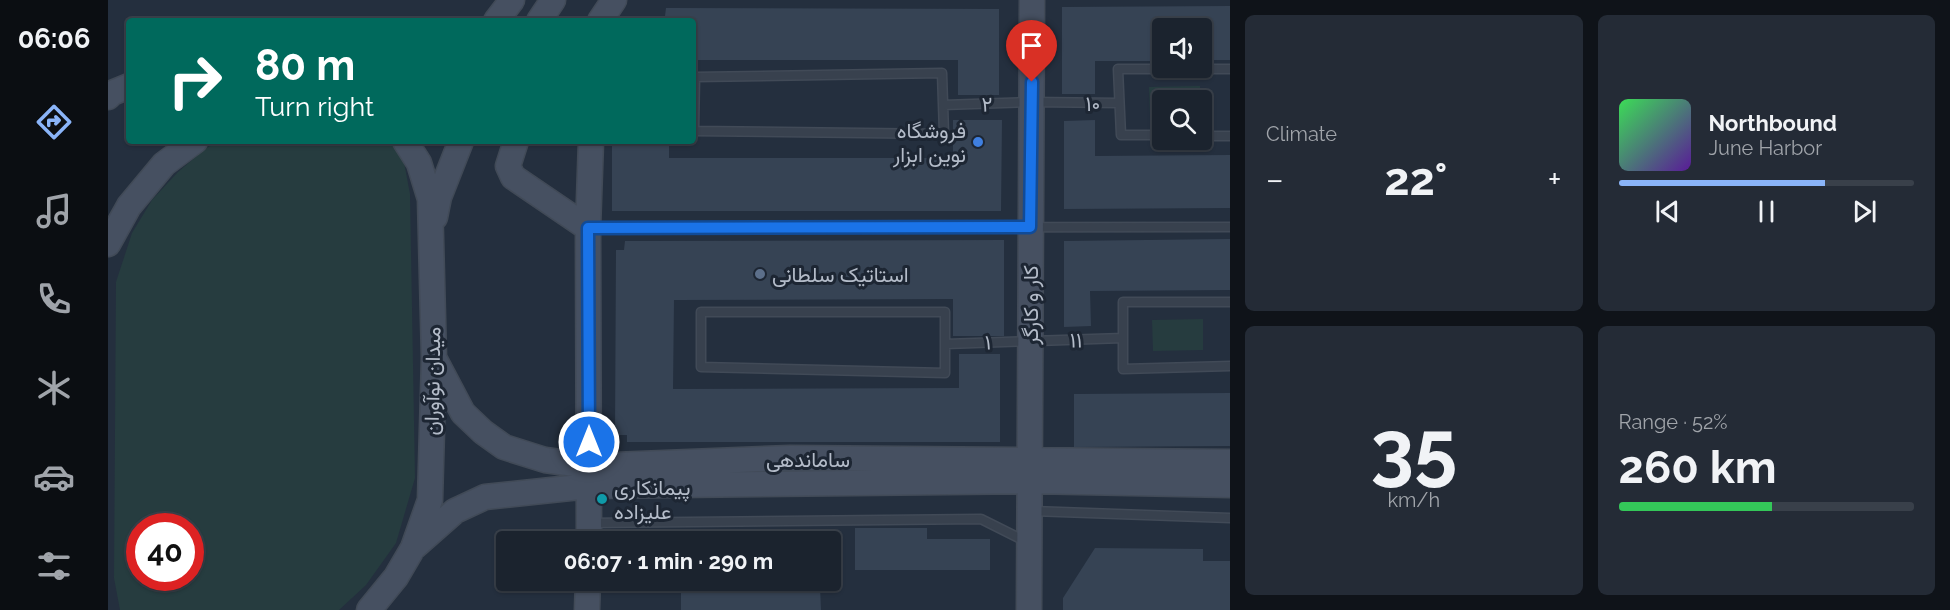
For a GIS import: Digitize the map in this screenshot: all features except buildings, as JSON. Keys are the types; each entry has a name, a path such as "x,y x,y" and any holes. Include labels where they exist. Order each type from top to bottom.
{"street":[{"path":"498,18 512,0"},
{"path":"541,18 553,0"},
{"path":"602,18 614,0"},
{"name":"کار و کارگر","path":"1029,610 1032,0"},
{"path":"108,98 112,93 126,87"},
{"path":"108,244 129,206 164,164 191,144"},
{"name":"میدان نوآوران","path":"369,610 396,577 413,548 430,500 434,358 430,199 419,163 407,144"},
{"path":"431,240 439,197 460,144"},
{"path":"515,144 507,166 513,177 588,228"},
{"path":"589,531 588,228 591,144"},
{"name":"ساماندهی","path":"434,358 463,413 483,432 504,447 589,476 789,483 1230,462"},
{"path":"789,483 790,458"},
{"name":"ساماندهی","path":"413,548 455,511 485,497 589,476 790,458 1230,485"},
{"path":"587,610 588,591"}],"lane":[{"path":"1152,135 1121,135 1118,69 1230,69"},
{"path":"696,77 942,73 944,134 696,131"},
{"name":"۱۰","path":"1031,102 1119,103"},
{"name":"۲","path":"943,105 1031,102"},
{"path":"1212,136 1230,136"},
{"path":"588,228 1230,227"},
{"path":"1230,302 1123,302 1123,369 1230,366"},
{"path":"702,312 945,312 946,344 945,373 701,367 702,312"},
{"name":"۱۱","path":"1030,340 1123,338"},
{"name":"۱","path":"946,344 1030,340"},
{"path":"1029,511 1230,518"},
{"path":"619,531 981,519 1029,543"}],"green space":[{"path":"1200,86 1200,90 1152,90 1152,118 1150,118 1149,87"},
{"path":"215,144 391,144 403,157 410,194 415,478 396,543 366,585 339,610 120,610 114,578 116,282 132,233 152,200 178,172 206,148"},
{"path":"1203,319 1203,350 1153,351 1152,320"}],"place":[{"name":"فروشگاه نوین ابزار","path":"978,142"},
{"name":"استاتیک سلطانی","path":"760,274"},
{"name":"پیمانکاری علیزاده","path":"602,499"}],"route":[{"path":"589,442 588,228 1030,227 1032,82"}]}
